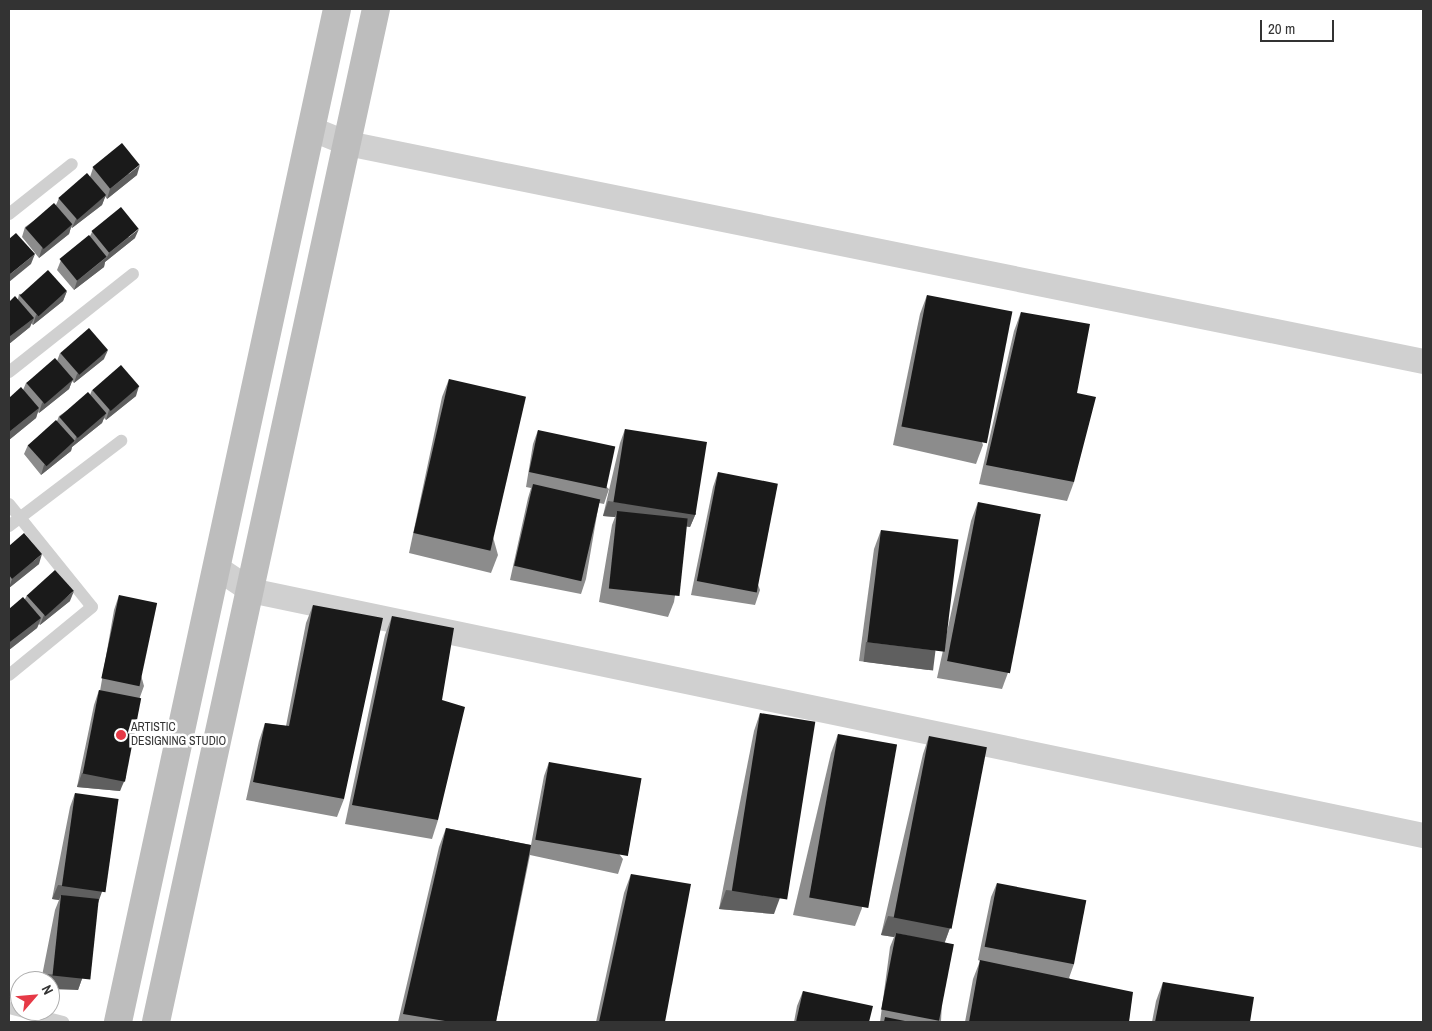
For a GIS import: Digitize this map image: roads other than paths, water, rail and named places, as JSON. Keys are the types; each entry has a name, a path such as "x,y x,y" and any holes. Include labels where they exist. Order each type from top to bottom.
{"main road":[{"path":"118,1022 219,569 310,128 337,9"},
{"path":"156,1022 376,9"}],"street":[{"path":"310,128 347,143 1423,361"},
{"path":"219,569 250,590 1423,835"}],"lane":[{"path":"9,214 72,164"},
{"path":"9,372 133,274"},
{"path":"9,526 121,441"},
{"path":"9,504 92,607 9,675"},
{"path":"9,1008 63,1022"}],"place":[{"name":"ARTISTIC DESIGNING STUDIO","path":"121,735"}]}
